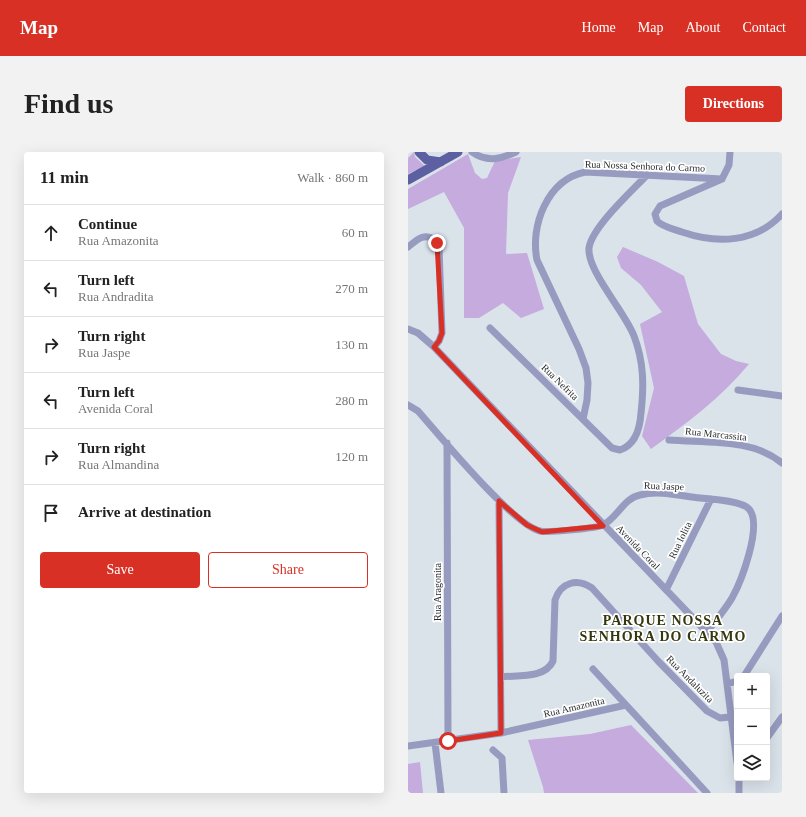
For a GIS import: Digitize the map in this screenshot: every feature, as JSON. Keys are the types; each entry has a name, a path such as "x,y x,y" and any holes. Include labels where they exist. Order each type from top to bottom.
{"main road":[{"path":"419,152 427,160 441,162"},
{"path":"408,180 458,152"}],"street":[{"path":"472,152 480,155 500,158 516,152"},
{"path":"730,152 729,164 722,179 660,206 654,214 657,221 675,230 696,236 717,240 732,240 762,230 782,214"},
{"name":"Rua Nossa Senhora do Carmo","path":"583,419 587,400 588,383 586,368 580,349 537,260 535,236 538,220 544,206 561,183 575,175 589,172 722,179"},
{"name":"Rua Nefrita","path":"490,328 616,450 624,449 633,441 640,424 644,393 644,370 634,335 591,262 589,248 596,230 647,174"},
{"path":"408,247 421,237 426,236 434,239 439,248 442,333 439,341 434,347"},
{"name":"Avenida Coral","path":"408,329 418,333 434,347 603,526 707,632 721,651 727,684 734,745"},
{"path":"738,390 782,396"},
{"path":"408,405 418,411 499,501 527,525 542,532 603,526"},
{"name":"Rua Marcassita","path":"669,440 744,445 764,451 782,463"},
{"name":"Rua Aragonita","path":"447,443 448,741"},
{"name":"Rua Jaspe","path":"603,526 638,495 654,494 711,499 744,505 750,510 754,525 747,560 732,598 707,632"},
{"name":"Rua Iolita","path":"666,590 711,499"},
{"path":"499,501 501,733"},
{"name":"Rua Andaluzita","path":"501,676 536,674 548,669 553,661 555,600 558,592 564,585 574,582 585,583 592,588 658,661 707,711 720,718 730,717"},
{"path":"746,673 782,616"},
{"path":"593,669 615,691 626,705 707,793"},
{"path":"727,684 734,682"},
{"name":"Rua Amazonita","path":"408,746 501,733 626,705"},
{"path":"770,734 782,717"},
{"path":"435,742 441,793"},
{"path":"493,750 502,758 504,793"},
{"path":"739,781 739,793"}],"shaded area":[{"path":"414,152 415,157 425,166 408,174 408,158"},
{"path":"468,154 475,173 482,179 487,178 495,161 521,157 508,193 506,254 527,253 544,309 521,318 503,303 479,318 464,318 464,228 444,192 408,209 408,189"},
{"path":"623,247 658,262 684,276 698,324 721,354 736,361 749,364 715,399 651,449 642,436 654,388 640,324 662,312 641,285 621,268 617,257"},
{"path":"631,725 698,793 544,793 528,740 590,734"},
{"path":"420,762 423,793 408,793 408,764"}],"district":[{"name":"PARQUE NOSSA SENHORA DO CARMO","path":"663,628"}],"route":[{"path":"437,243 439,248 442,333 439,341 434,347 603,526 542,532 534,530 527,525 499,501 501,733 448,741"}]}
